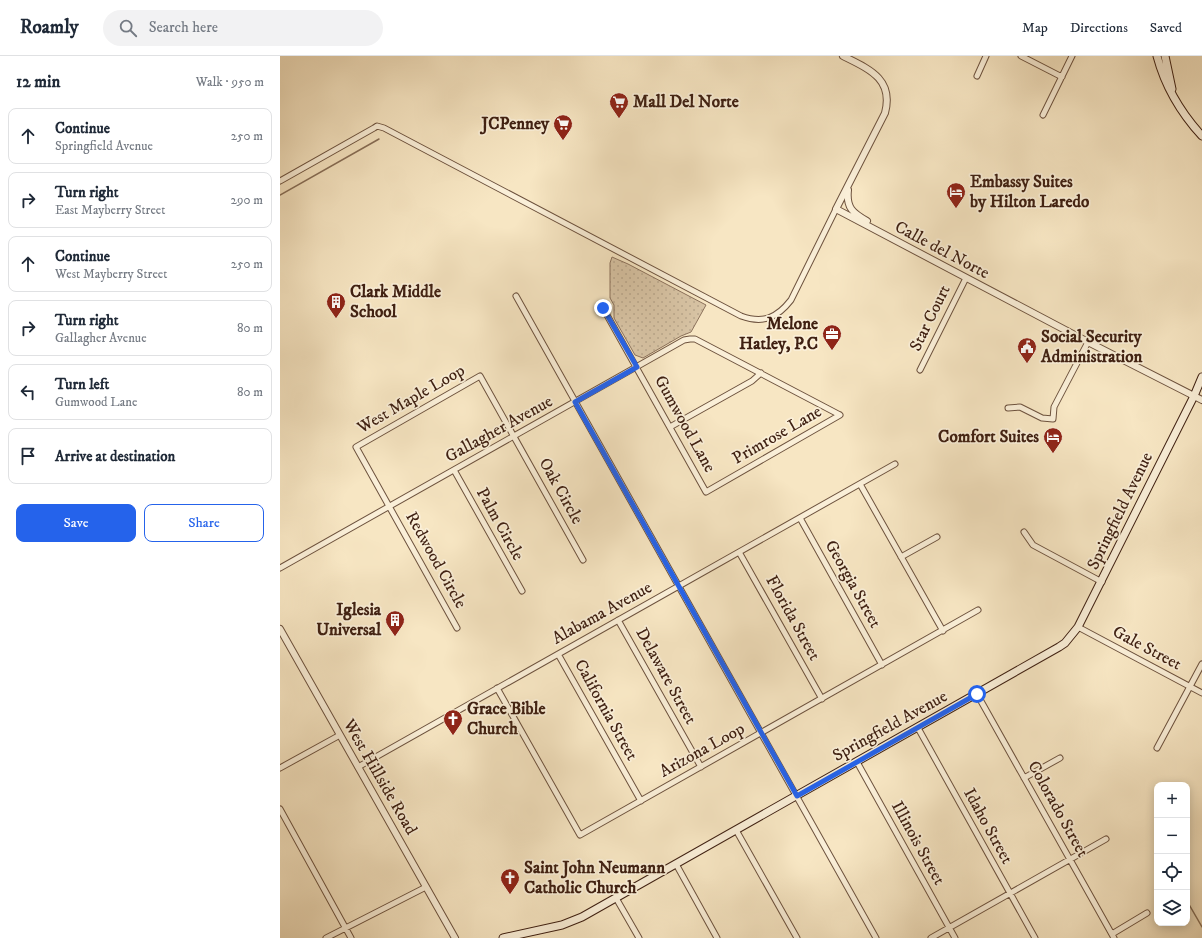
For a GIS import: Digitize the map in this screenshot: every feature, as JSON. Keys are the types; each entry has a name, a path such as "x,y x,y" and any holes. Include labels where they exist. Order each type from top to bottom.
{"main road":[{"path":"1157,56 1165,81 1183,112 1202,136"},
{"path":"1165,56 1174,97"},
{"name":"Springfield Avenue","path":"503,938 562,925 582,917 1059,648 1078,627 1102,582 1202,377"}],"street":[{"path":"280,181 377,126 384,128 737,314 748,319 757,320 775,316 781,312 791,300 885,113 887,102 884,86 876,75 870,70 843,56"},
{"path":"977,76 986,56"},
{"path":"1021,56 1062,77"},
{"path":"1043,115 1072,56"},
{"path":"849,185 847,199 851,210 872,224 879,232"},
{"name":"Calle del Norte","path":"836,210 1202,400"},
{"name":"Star Court","path":"920,370 966,278"},
{"path":"516,296 876,938"},
{"name":"Gumwood Lane","path":"603,308 706,492"},
{"name":"Gallagher Avenue","path":"280,568 684,340 695,339 840,415"},
{"path":"1008,408 1020,407 1042,418 1052,419 1054,407 1088,342"},
{"path":"670,427 752,381 762,373"},
{"name":"West Maple Loop","path":"390,506 356,447 480,376 514,436"},
{"name":"Primrose Lane","path":"706,492 840,415"},
{"name":"Oak Circle","path":"514,436 583,560"},
{"name":"Alabama Avenue","path":"358,767 895,464"},
{"name":"Palm Circle","path":"454,470 522,591"},
{"path":"860,484 943,631"},
{"name":"Redwood Circle","path":"390,506 457,628"},
{"name":"Georgia Street","path":"800,518 882,665"},
{"path":"1024,532 1033,545 1102,582"},
{"path":"901,557 937,537"},
{"name":"Florida Street","path":"739,552 822,699"},
{"name":"Arizona Loop","path":"498,688 580,835 978,610"},
{"name":"Delaware Street","path":"618,620 701,767"},
{"name":"Gale Street","path":"1078,627 1202,693"},
{"name":"West Hillside Road","path":"280,629 455,938"},
{"name":"California Street","path":"558,654 640,801"},
{"path":"1157,748 1202,664"},
{"name":"Colorado Street","path":"977,694 1113,936"},
{"name":"Idaho Street","path":"918,728 1035,938"},
{"path":"280,768 340,735"},
{"path":"1024,778 1060,758"},
{"name":"Illinois Street","path":"857,762 955,938"},
{"path":"280,809 351,938"},
{"path":"736,830 797,938"},
{"path":"931,938 1106,839"},
{"path":"676,864 717,938"},
{"path":"326,938 426,887"},
{"path":"616,898 639,938"},
{"path":"1113,936 1147,913"}],"shaded area":[{"path":"612,257 706,305 691,332 681,336 643,358 635,355 614,318 614,305 610,298 610,263"}],"waterway":[{"path":"280,195 379,139"},
{"path":"1190,906 1202,927"}],"place":[{"name":"Mall Del Norte","path":"619,119"},
{"name":"JCPenney","path":"563,141"},
{"name":"Embassy Suites by Hilton Laredo","path":"956,209"},
{"name":"Clark Middle School","path":"336,319"},
{"name":"Melone Hatley, P.C","path":"832,351"},
{"name":"Social Security Administration","path":"1027,364"},
{"name":"Comfort Suites","path":"1053,454"},
{"name":"Iglesia Universal","path":"395,637"},
{"name":"Grace Bible Church","path":"453,736"},
{"name":"Saint John Neumann Catholic Church","path":"510,895"}],"route":[{"path":"603,308 637,367 575,402 797,796 977,694"}]}
